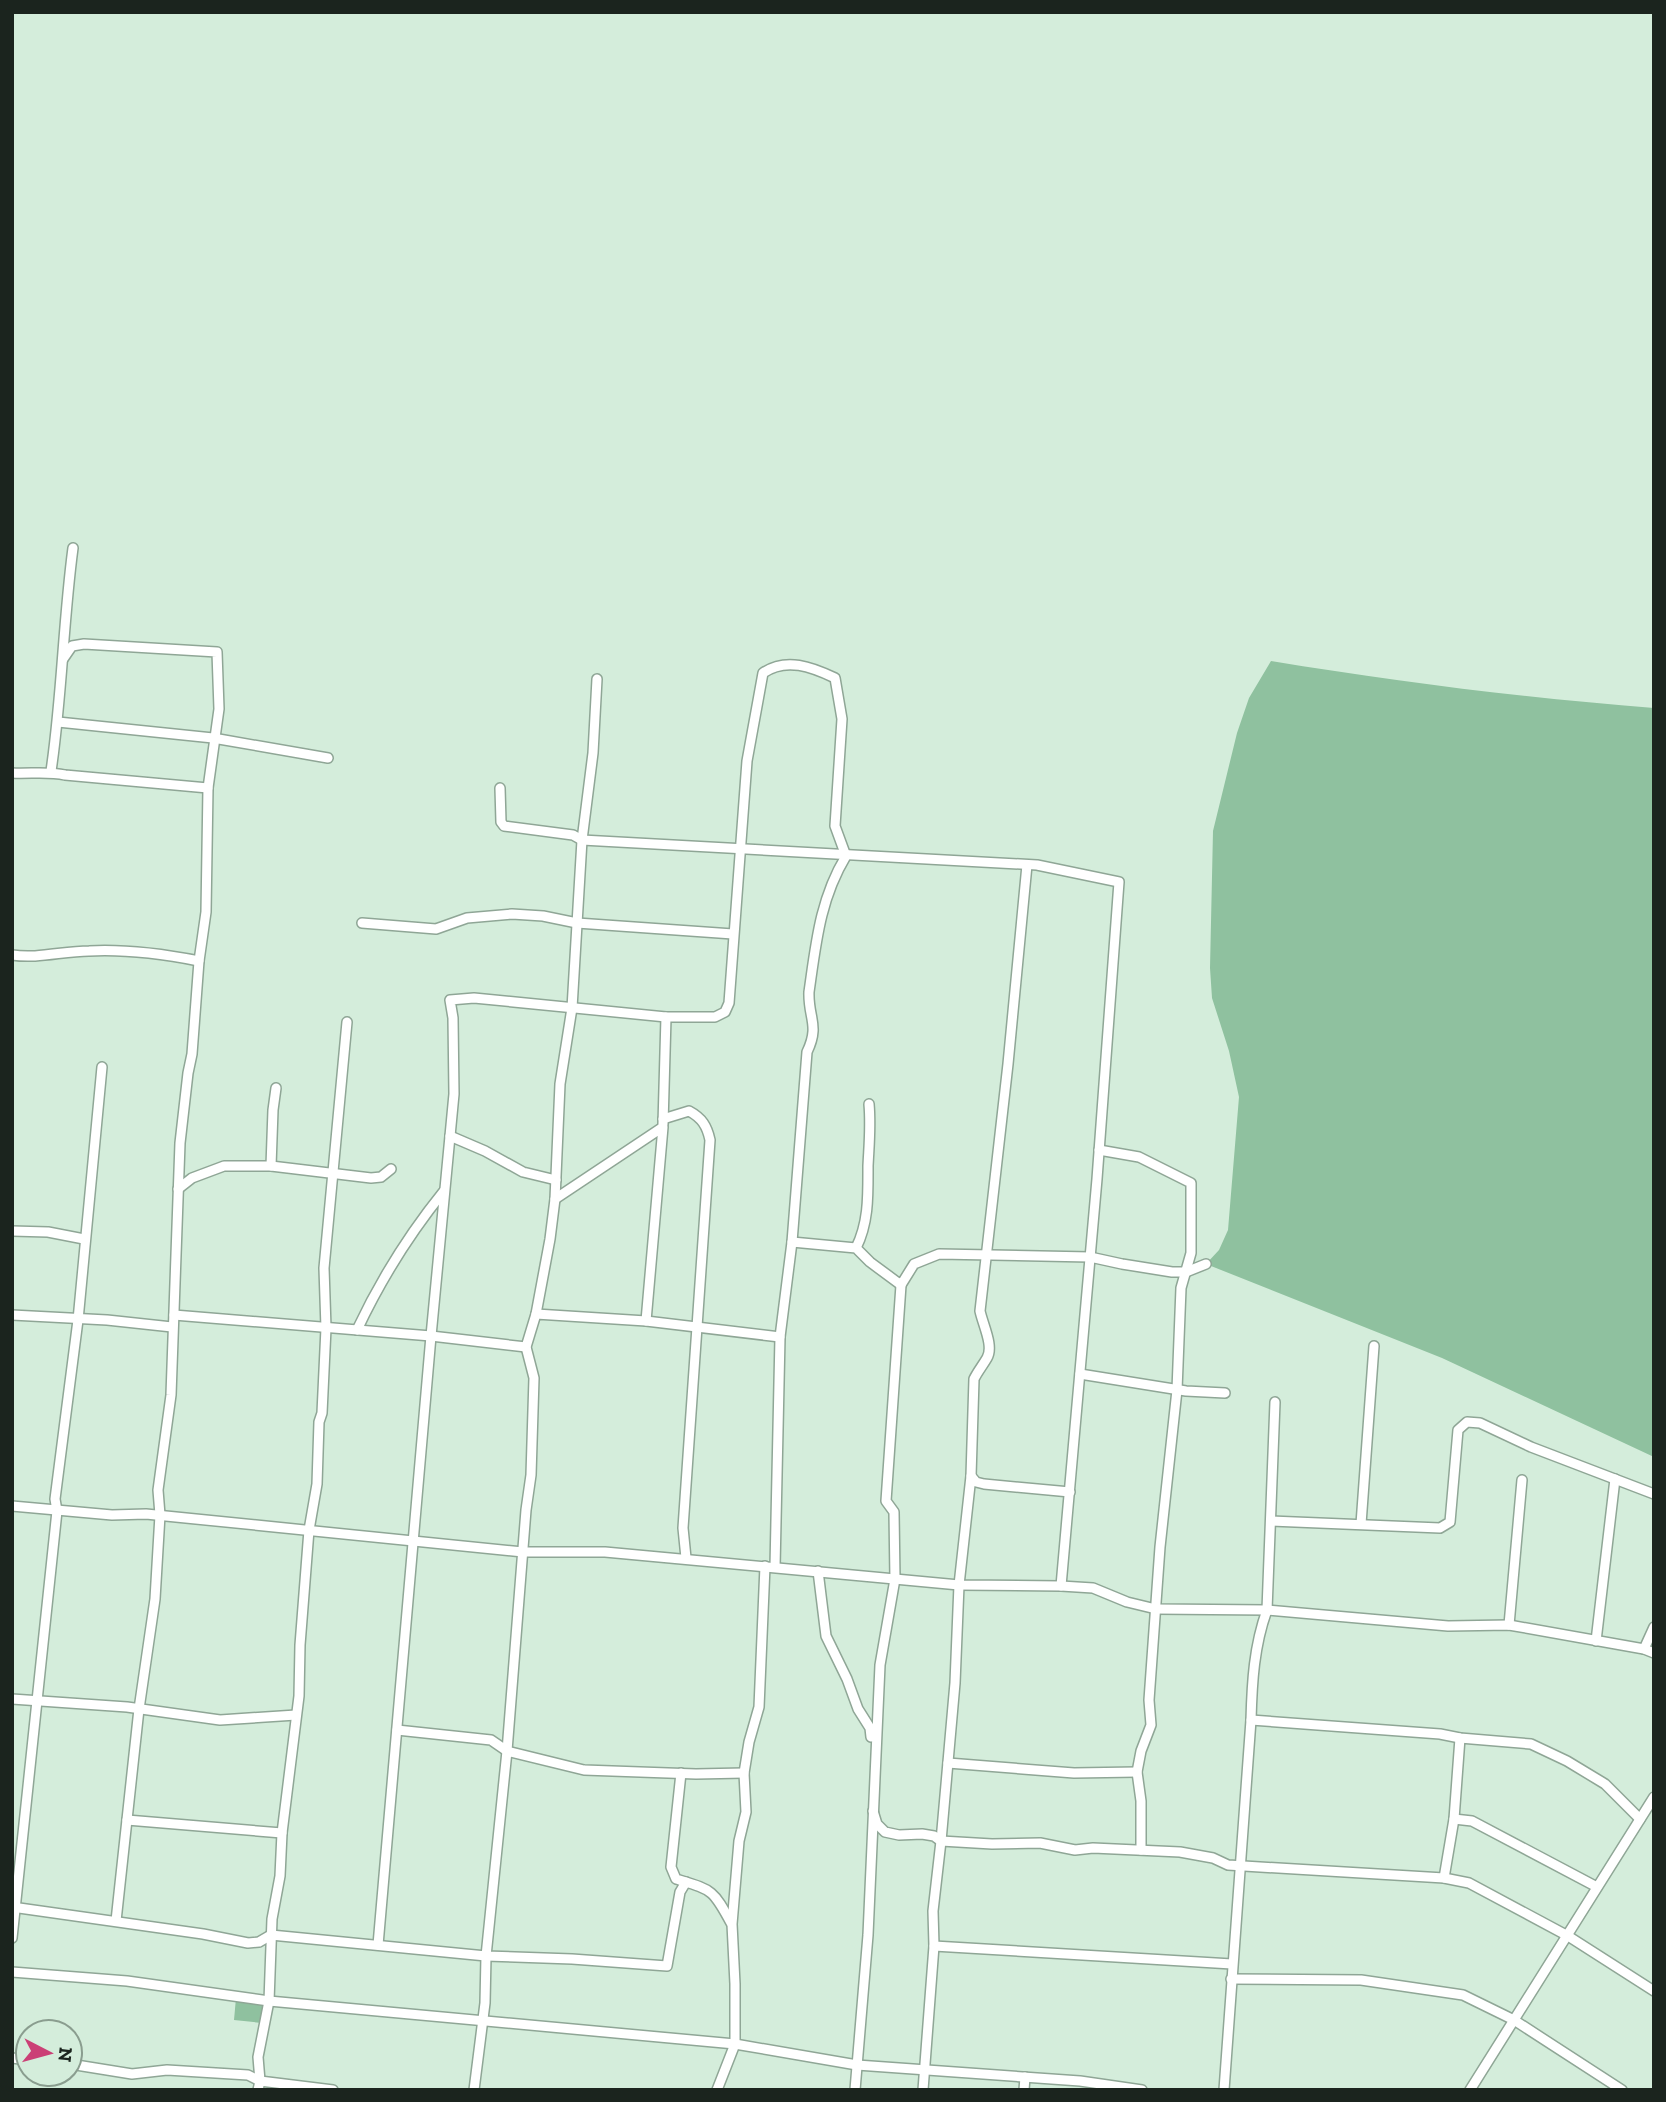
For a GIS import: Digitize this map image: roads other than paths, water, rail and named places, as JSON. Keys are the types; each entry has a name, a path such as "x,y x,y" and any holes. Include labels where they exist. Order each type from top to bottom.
{"street":[{"path":"51,771 58,722 73,548"},
{"path":"62,659 72,646 84,644 217,652 219,709 208,788 206,912 180,1143 170,1403 158,1490 160,1515 155,1599 139,1709 116,1921"},
{"path":"378,1945 454,1094 453,1018 450,1000 474,998 666,1017 715,1017 725,1012 729,1003 747,761 763,673 772,667 784,664 811,667 835,678 842,719 835,826 846,856"},
{"path":"474,2090 485,2003 486,1956 507,1751 534,1422 534,1378 526,1347 536,1314 555,1199 561,1084 572,1008 582,840 593,753 597,679"},
{"path":"58,722 213,738 328,758"},
{"path":"12,773 34,774 51,771 65,775 208,788"},
{"path":"500,788 501,822 504,826 573,835 582,840 1037,865 1119,882 1099,1150 1060,1586"},
{"path":"717,2090 735,2044 732,1924 739,1841 746,1812 744,1773 759,1707 770,1566 780,1337 792,1242 807,1052 815,1032 808,1004 824,902 833,878 846,856"},
{"path":"923,2090 934,1947 933,1911 955,1682 959,1585 971,1476 974,1379 988,1357 990,1346 980,1311 1009,1064 1027,865"},
{"path":"362,923 436,929 467,918 512,914 543,916 577,923 733,934"},
{"path":"12,955 25,957 89,951 156,953 199,961"},
{"path":"646,1321 663,1123 666,1017"},
{"path":"259,2085 258,2057 269,2001 271,1935 296,1715 309,1530 317,1484 326,1328 324,1268 347,1022"},
{"path":"12,1938 57,1511 55,1499 78,1320 102,1067"},
{"path":"271,1166 276,1088"},
{"path":"856,1248 867,1212 871,1134 869,1104"},
{"path":"555,1199 663,1123 689,1111 700,1117 707,1128 709,1140 682,1528 686,1558"},
{"path":"450,1136 523,1172 556,1180"},
{"path":"1099,1150 1139,1157 1191,1183 1191,1253 1181,1289 1177,1390 1149,1699 1151,1725 1141,1751 1137,1772 1141,1801 1140,1850"},
{"path":"178,1189 192,1178 223,1166 271,1166 371,1178 381,1177 391,1169"},
{"path":"357,1330 380,1284 421,1220 445,1190"},
{"path":"12,1231 48,1232 84,1239"},
{"path":"792,1242 856,1248 901,1285"},
{"path":"855,2090 868,1934 880,1665 895,1579 894,1511 886,1501 901,1285 915,1264 939,1254 1090,1257 1153,1270 1186,1272 1206,1264"},
{"path":"536,1314 646,1321 780,1337"},
{"path":"12,1315 107,1320 172,1327"},
{"path":"173,1315 431,1336 526,1347"},
{"path":"1361,1524 1374,1346"},
{"path":"1080,1374 1177,1390 1225,1394"},
{"path":"1224,2090 1251,1720 1252,1672 1267,1609 1275,1402"},
{"path":"1271,1521 1440,1528 1450,1522 1458,1430 1467,1422 1480,1423 1531,1447 1654,1494"},
{"path":"971,1476 976,1482 984,1484 1069,1492"},
{"path":"1596,1641 1615,1479"},
{"path":"1509,1625 1522,1480"},
{"path":"12,1506 112,1515 160,1515 523,1552 605,1552 655,1558 686,1558 959,1585 1093,1588 1127,1602 1156,1609 1267,1609 1448,1626 1509,1625 1654,1653"},
{"path":"818,1571 826,1636 858,1709 870,1728 874,1755"},
{"path":"1644,1649 1654,1628"},
{"path":"12,1699 139,1709 220,1720 296,1715"},
{"path":"1251,1720 1440,1734 1531,1744 1567,1761 1605,1784 1640,1819"},
{"path":"397,1730 491,1740 507,1751 584,1770 744,1773"},
{"path":"1444,1878 1454,1819 1460,1738"},
{"path":"948,1763 1074,1773 1137,1772"},
{"path":"681,1773 671,1867 676,1879 705,1888 717,1897 732,1924"},
{"path":"1470,2090 1654,1797"},
{"path":"12,1805 24,1806"},
{"path":"873,1811 877,1824 885,1832 899,1835 922,1834 941,1840 992,1843 1041,1843 1074,1850 1140,1850 1202,1855 1228,1865 1444,1878 1469,1883 1567,1936 1654,1991"},
{"path":"1454,1819 1472,1821 1597,1887"},
{"path":"127,1820 282,1833"},
{"path":"14,1907 214,1935 248,1943 259,1942 271,1935 486,1956 667,1966 680,1892 686,1882"},
{"path":"934,1947 1232,1964"},
{"path":"12,1972 127,1981 269,2001 735,2044 857,2065 1080,2081 1142,2090"},
{"path":"1231,1979 1361,1980 1463,1994 1514,2020 1622,2090"},
{"path":"84,2066 132,2074 167,2070 234,2073 248,2075 259,2085 333,2090"},
{"path":"1024,2090 1025,2077"}]}
